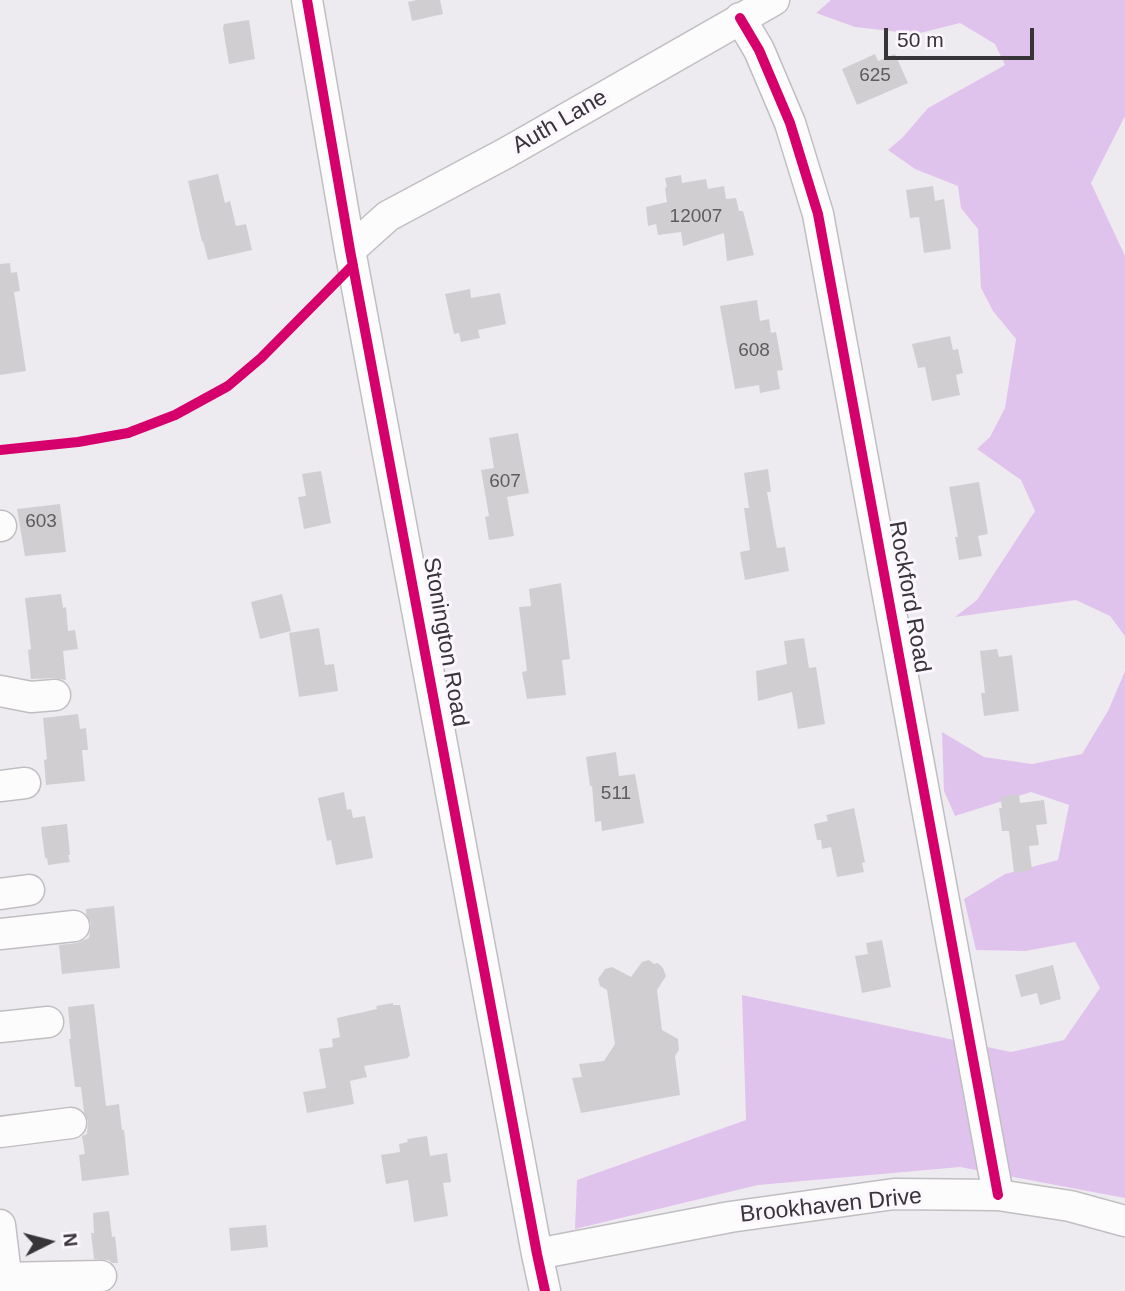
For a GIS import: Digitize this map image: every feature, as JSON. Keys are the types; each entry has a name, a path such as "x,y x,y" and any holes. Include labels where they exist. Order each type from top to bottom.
{"street":[{"name":"Stonington Road","path":"307,0 350,250 545,1291"},
{"name":"Auth Lane","path":"350,250 388,216 506,153 774,0"},
{"name":"Rockford Road","path":"740,18 759,50 790,123 818,215 998,1195"},
{"path":"0,691 31,696 55,695"},
{"path":"0,934 74,926"},
{"path":"0,1027 48,1022"},
{"path":"0,1132 71,1122"},
{"name":"Brookhaven Drive","path":"537,1254 730,1217 894,1194 998,1195 1070,1206 1125,1221"},
{"path":"0,1225 5,1282 101,1276"}],"shaded area":[{"path":"831,0 1125,0 1125,116 1091,183 1125,256 1125,636 1110,616 1076,600 955,617 977,600 1035,511 1021,480 977,449 990,437 1005,408 1016,339 993,311 981,288 978,229 961,208 958,186 915,169 888,150 928,108 1005,65 995,44 960,23 916,34 855,27 816,13"},
{"path":"1125,671 1125,1198 960,1167 758,1185 575,1229 577,1180 746,1120 742,995 1011,1052 1064,1040 1100,988 1075,942 1025,951 976,950 964,899 1005,874 1058,860 1069,805 1031,792 955,816 944,791 942,732 984,757 1032,764 1082,754 1108,711"}],"building":[{"path":"440,0 443,14 412,21 408,2"},
{"path":"249,20 255,59 229,64 224,24"},
{"path":"875,54 878,61 895,54 908,83 857,105 842,69"},
{"path":"218,174 225,203 230,201 236,226 246,224 252,250 208,260 188,181"},
{"path":"681,175 682,183 706,179 708,189 724,186 726,199 736,198 739,211 743,211 754,255 727,261 724,233 683,246 681,232 658,235 656,224 648,226 646,207 667,202 665,178"},
{"path":"933,186 935,201 944,199 951,249 924,253 919,217 910,218 906,190"},
{"path":"10,263 11,273 17,272 20,291 14,292 26,371 0,375 0,264"},
{"path":"470,289 471,298 500,293 506,324 478,330 480,338 461,342 459,333 454,334 445,294"},
{"path":"757,300 760,321 769,319 771,333 776,332 783,370 777,371 780,389 760,393 759,385 735,389 720,306"},
{"path":"950,336 953,350 958,349 963,373 956,375 960,395 932,401 925,367 918,368 912,344"},
{"path":"518,433 529,493 507,497 514,536 489,540 485,517 489,516 481,470 494,468 489,438"},
{"path":"768,469 771,492 767,492 777,548 785,547 789,571 745,580 740,552 750,550 744,508 749,508 744,473"},
{"path":"321,471 331,523 304,529 298,497 306,496 302,474"},
{"path":"979,482 988,534 978,536 982,556 959,560 955,537 958,537 949,487"},
{"path":"60,504 66,552 25,556 17,509"},
{"path":"561,583 570,659 562,660 566,695 527,699 522,672 527,671 519,607 531,606 529,589"},
{"path":"61,594 63,608 66,607 68,631 75,630 78,649 63,651 66,680 31,679 28,650 31,649 25,598"},
{"path":"282,594 291,631 260,639 251,602"},
{"path":"319,628 325,665 334,664 338,691 299,697 289,633"},
{"path":"804,638 809,668 816,667 825,724 798,729 792,692 758,701 756,671 787,664 784,641"},
{"path":"997,649 999,657 1012,655 1019,711 984,716 981,693 985,693 980,651"},
{"path":"78,714 80,729 86,728 88,750 82,750 85,781 46,785 44,760 47,759 43,718"},
{"path":"616,752 619,776 635,774 644,823 602,831 601,821 595,822 586,757"},
{"path":"344,792 347,810 351,809 353,818 365,816 373,858 336,865 331,840 327,841 318,798"},
{"path":"1019,794 1020,803 1044,800 1047,824 1036,825 1039,845 1029,846 1032,870 1014,873 1009,831 1002,831 999,808 1002,808 1000,797"},
{"path":"854,808 865,862 862,863 864,872 837,877 831,847 822,849 814,824 828,821 826,815"},
{"path":"67,824 70,862 48,865 41,827"},
{"path":"114,906 120,968 62,974 59,945 77,943 89,938 91,923 86,909"},
{"path":"882,940 891,987 862,993 855,956 868,954 866,943"},
{"path":"649,960 654,964 658,963 666,976 657,990 662,1030 678,1039 679,1050 675,1056 680,1095 581,1113 572,1078 582,1077 579,1064 604,1061 615,1044 607,990 600,986 598,979 605,969 612,967 631,977 642,962"},
{"path":"1053,965 1061,999 1040,1005 1037,993 1021,997 1015,975"},
{"path":"393,1003 400,1005 410,1056 364,1066 367,1077 350,1081 354,1104 307,1113 303,1092 326,1088 319,1049 333,1047 332,1039 340,1037 337,1018"},
{"path":"94,1004 106,1106 119,1104 129,1175 82,1181 79,1155 85,1154 82,1136 87,1134 88,1121 84,1112 81,1087 75,1087 68,1007"},
{"path":"427,1136 430,1156 447,1153 451,1182 443,1183 448,1216 414,1222 408,1180 386,1184 381,1155 400,1152 399,1144 408,1142 407,1139"},
{"path":"109,1211 118,1263 94,1259 91,1233 94,1233 93,1213"},
{"path":"266,1225 268,1247 231,1251 229,1228"}],"cycle path":[{"path":"307,0 350,250 545,1291"},
{"path":"740,18 759,50 790,123 818,214 998,1195"},
{"path":"0,450 78,442 128,433 175,415 228,386 261,358 353,265"}]}
